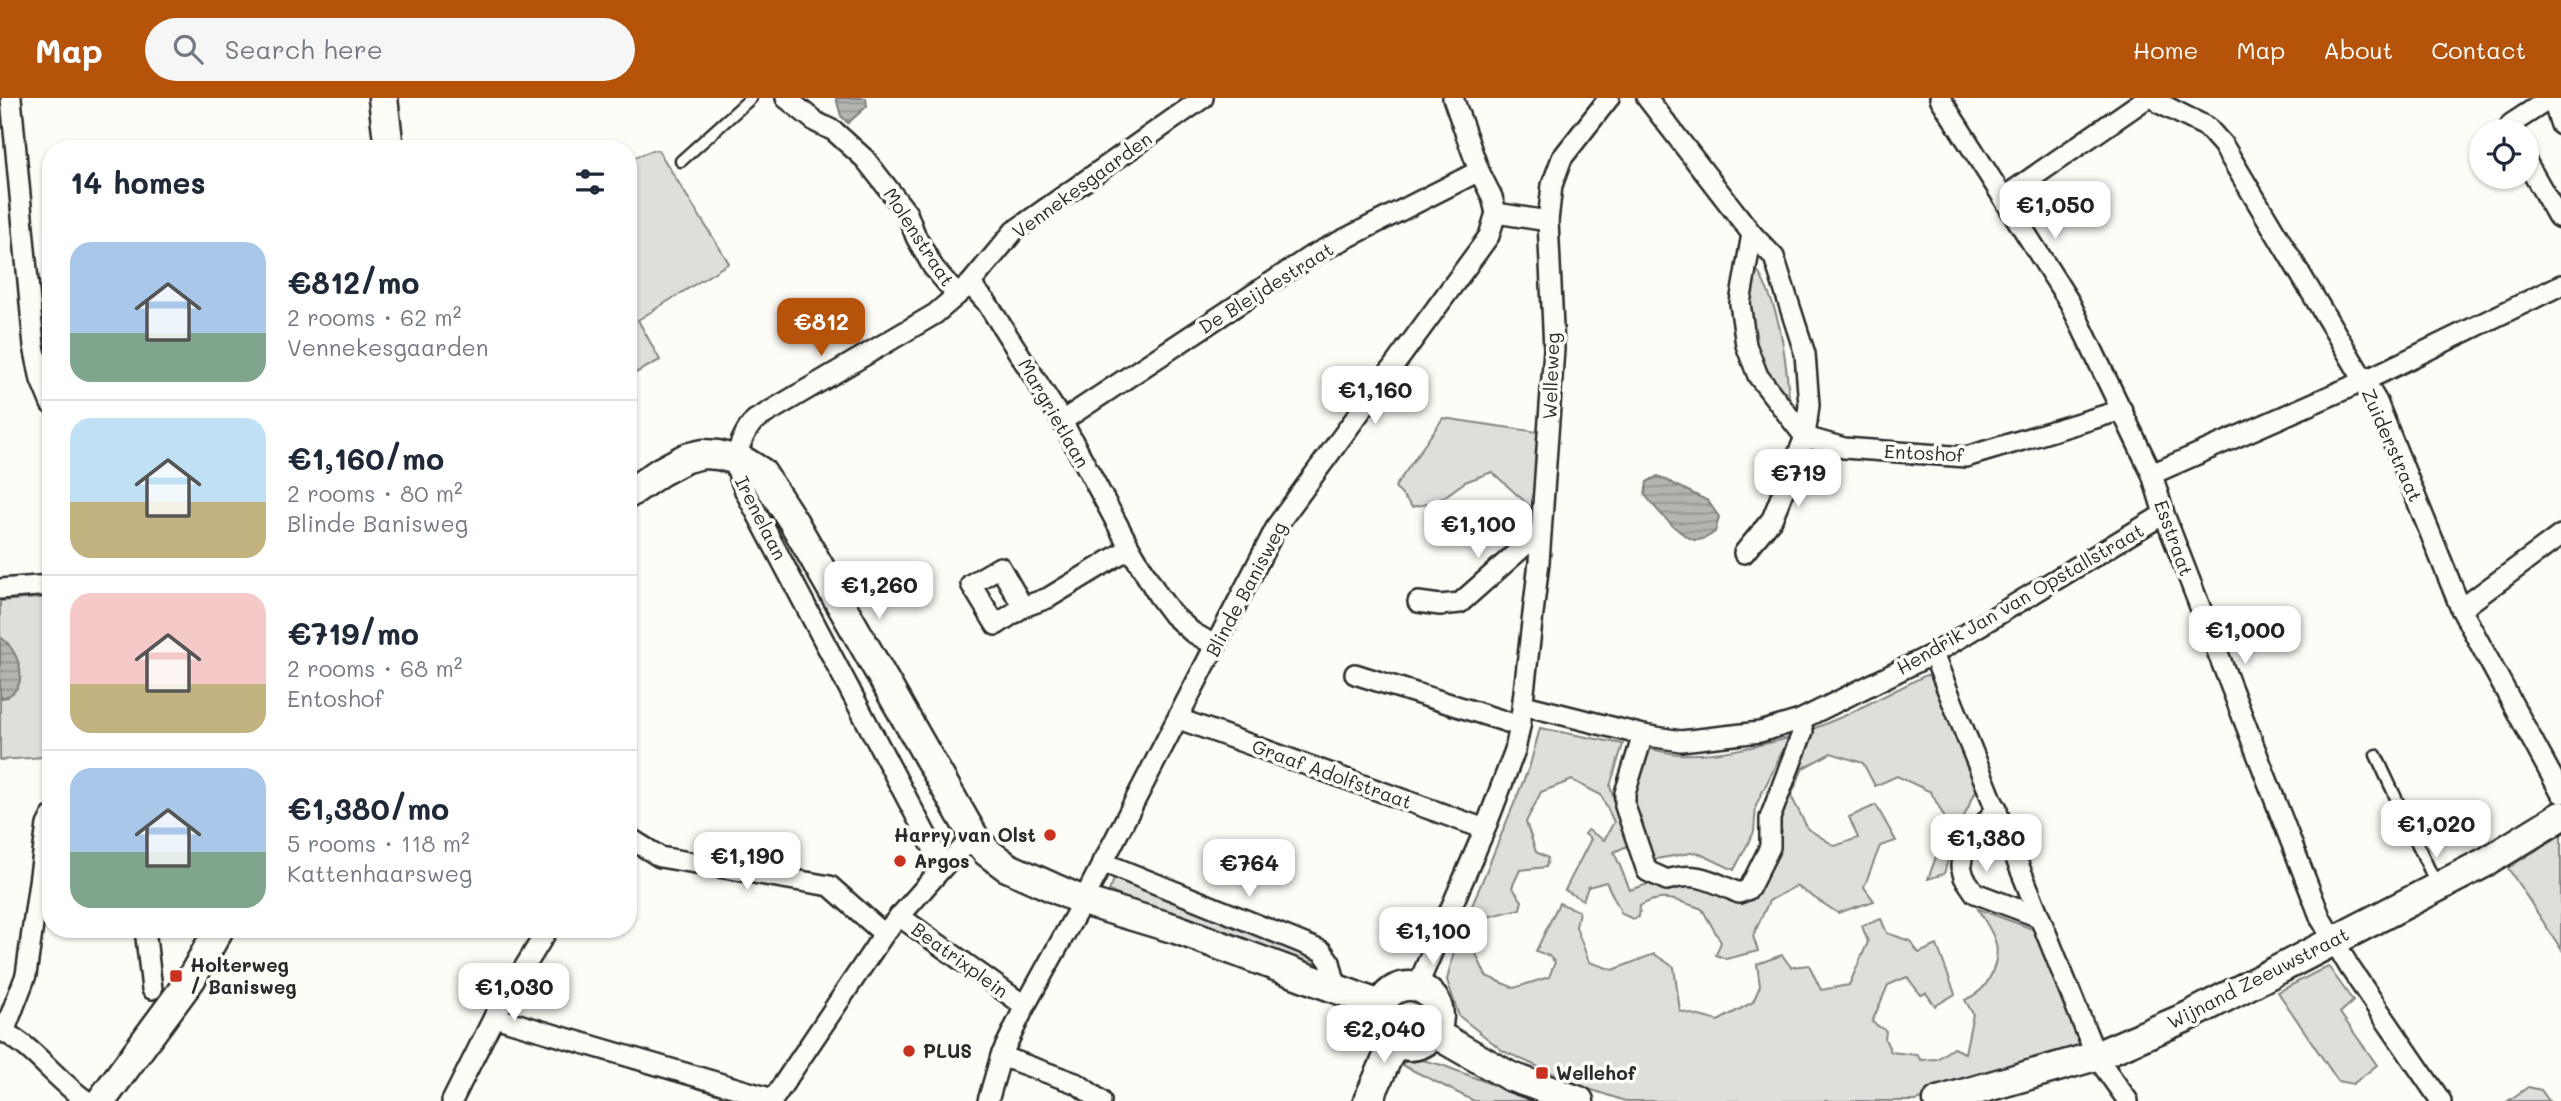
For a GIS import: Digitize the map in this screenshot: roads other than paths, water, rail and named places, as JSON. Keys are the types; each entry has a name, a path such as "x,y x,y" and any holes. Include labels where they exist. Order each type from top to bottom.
{"main road":[{"path":"383,98 388,140"},
{"path":"637,488 686,458 703,454 736,459"},
{"name":"Irenelaan","path":"736,459 754,466 772,486 974,837 996,861 1083,901 1176,929 1380,1005"},
{"name":"Wijnand Zeeuwstraat","path":"1938,1101 2096,1056 2189,1016 2486,862 2561,816"},
{"path":"101,1101 158,1003 191,979 214,938"},
{"path":"1399,987 1417,987 1432,997 1439,1015 1434,1033 1416,1046 1401,1046 1381,1030 1378,1014 1380,1005 1391,991 1399,987"},
{"path":"1434,1033 1509,1076 1579,1101"},
{"path":"1368,1101 1394,1043"}],"street":[{"path":"11,98 34,346 42,382"},
{"name":"Molenstraat","path":"786,98 816,122 834,131 865,159 907,213 916,237 933,267 963,290"},
{"name":"Vennekesgaarden","path":"736,459 749,426 755,420 935,314 963,290 1014,231 1203,98"},
{"path":"1453,98 1496,213 1548,220 1552,185 1562,158 1609,98"},
{"path":"1647,98 1752,234 1774,257 1805,354 1809,405 1805,438 1772,519 1744,553"},
{"name":"Esstraat","path":"1940,98 2070,303 2152,474 2164,514 2321,919 2441,1101"},
{"path":"2004,197 2147,98"},
{"name":"Zuiderstraat","path":"2155,98 2161,104 2207,127 2223,145 2377,402 2461,609 2561,793"},
{"path":"2519,119 2551,98 2561,125"},
{"name":"De Bleijdestraat","path":"1062,421 1311,256 1479,171"},
{"path":"2539,184 2561,218"},
{"name":"Blinde Banisweg","path":"1083,901 1278,524 1489,236 1496,213"},
{"name":"Welleweg","path":"1417,987 1485,829 1515,750 1524,705 1541,530 1554,349 1548,220"},
{"path":"1752,234 1740,303 1746,345 1758,376 1805,438"},
{"path":"2152,474 2364,381 2561,285"},
{"name":"Margrietlaan","path":"963,290 988,303 1062,421 1158,595 1173,615 1192,632 1216,646"},
{"name":"Entoshof","path":"1805,438 1844,449 1966,457 2122,410"},
{"name":"Irenelaan","path":"736,459 736,467 746,491 943,867"},
{"name":"Hendrik Jan van Opstallstraat","path":"1524,705 1643,735 1681,741 1760,732 1800,720 1933,654 2164,514"},
{"path":"1418,602 1440,605 1460,603 1541,530"},
{"path":"2461,609 2561,535"},
{"path":"1023,607 1048,598 1130,548"},
{"path":"0,589 42,586"},
{"path":"1933,654 2096,1056 2128,1101"},
{"path":"1355,674 1520,726"},
{"name":"Graaf Adolfstraat","path":"1179,719 1485,829"},
{"path":"1643,735 1625,793 1625,806 1647,871 1667,880 1683,875 1702,877 1739,893 1749,889 1770,847 1770,818 1803,731 1800,720"},
{"path":"1997,808 1963,850 1961,866 1964,877 1975,893 2039,917"},
{"name":"Beatrixplein","path":"773,1100 884,934 943,867 974,837"},
{"path":"637,843 660,856 830,886 884,934"},
{"path":"42,861 26,975 2,1031 25,1044 69,1089 87,1101"},
{"path":"1102,862 1322,951 1330,962 1336,990"},
{"name":"Beatrixplein","path":"899,916 1025,1006 1083,901"},
{"path":"147,938 158,1003"},
{"path":"452,1101 494,1017 542,938"},
{"path":"988,1101 1001,1056 1025,1006"},
{"path":"494,1017 773,1100"},
{"path":"1001,1056 1078,1084 1101,1101"}],"lane":[{"path":"681,161 751,98"},
{"path":"2376,755 2437,887"}],"place":[{"name":"Harry van Olst","path":"1050,835"},
{"name":"Argos","path":"900,861"},
{"name":"Holterweg / Banisweg","path":"176,976"},
{"name":"PLUS","path":"909,1051"},
{"name":"Wellehof","path":"1542,1073"}]}
